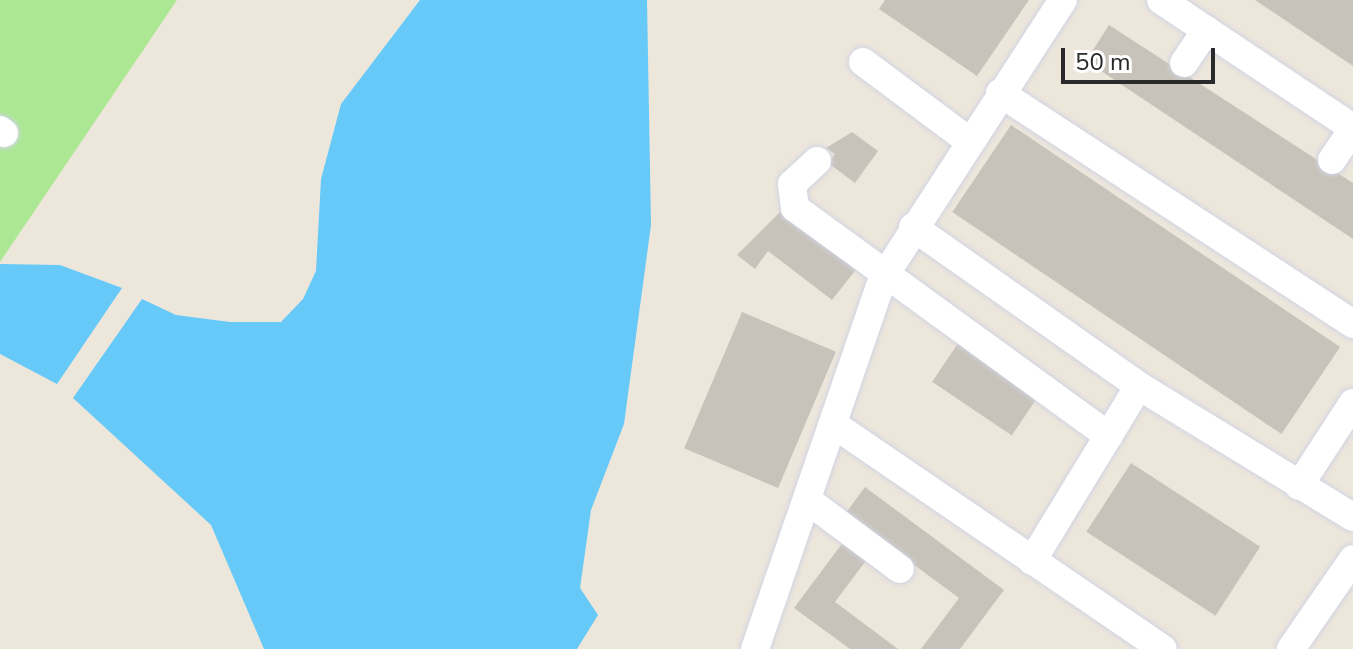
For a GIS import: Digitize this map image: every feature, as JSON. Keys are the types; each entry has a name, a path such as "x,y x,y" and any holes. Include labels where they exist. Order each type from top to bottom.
{"lane":[{"path":"755,649 810,502 883,278 913,227 1063,0"},
{"path":"1161,0 1353,128 1332,160"},
{"path":"1184,63 1206,30"},
{"path":"863,62 969,141"},
{"path":"1000,93 1353,324"},
{"path":"817,161 797,176 792,203 883,278 1109,436"},
{"path":"913,227 1139,386 1353,517"},
{"path":"1032,561 1139,386"},
{"path":"1299,486 1353,403"},
{"path":"833,424 1163,649"},
{"path":"810,502 900,569"},
{"path":"1291,649 1353,559"}],"green space":[{"path":"0,0 177,0 0,262"}],"water":[{"path":"420,0 647,0 651,225 624,424 591,510 580,588 598,615 577,649 264,649 211,525 73,398 142,299 176,315 230,322 281,322 303,299 316,271 321,179 341,104"},
{"path":"0,264 60,265 122,288 57,384 0,354"}],"building":[{"path":"885,0 1029,0 977,76 879,9"},
{"path":"1255,0 1353,0 1353,66"},
{"path":"1109,25 1353,183 1353,239 1086,61"},
{"path":"1011,125 1340,347 1281,434 952,212"},
{"path":"852,132 878,151 855,183 828,163 835,154 826,148"},
{"path":"782,210 858,267 832,300 768,251 755,269 737,255"},
{"path":"742,312 836,352 778,488 684,448"},
{"path":"959,342 1039,396 1012,435 932,382"},
{"path":"1131,463 1260,547 1215,616 1086,532"},
{"path":"865,487 1004,590 960,649 921,649 959,598 845,514"},
{"path":"847,537 871,554 835,602 898,649 850,649 794,608"}]}
